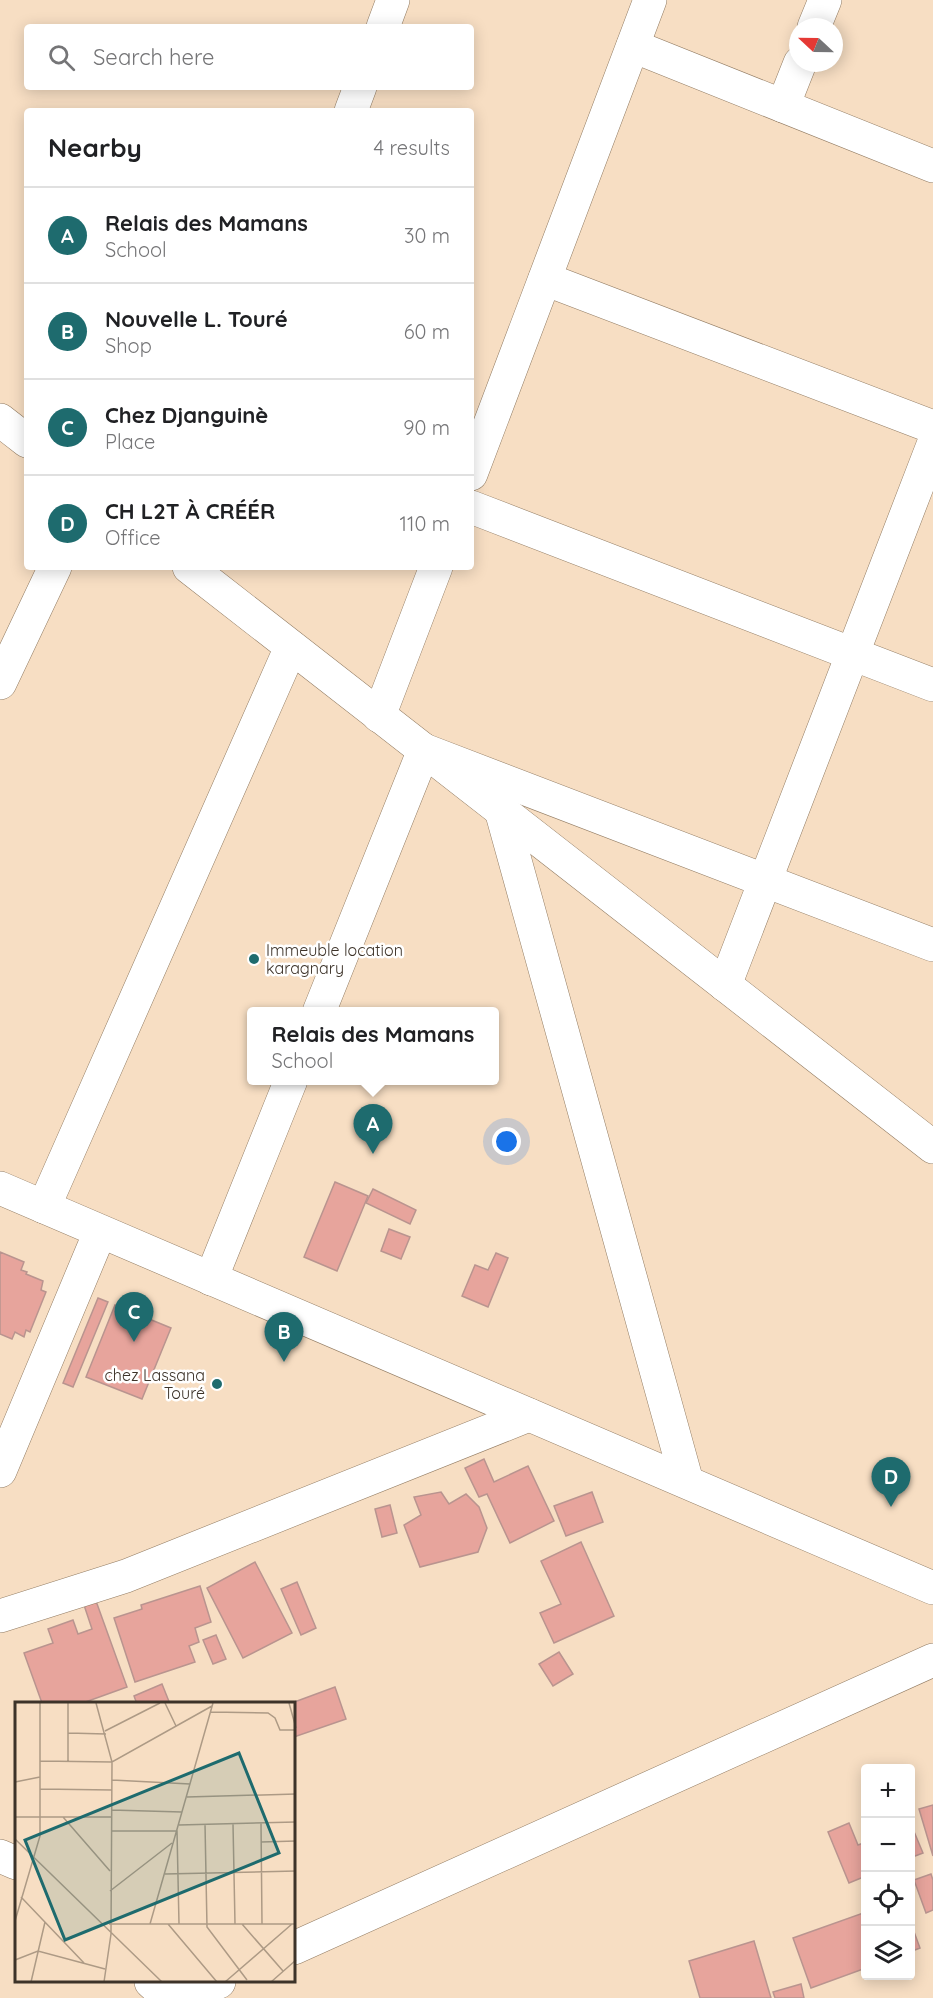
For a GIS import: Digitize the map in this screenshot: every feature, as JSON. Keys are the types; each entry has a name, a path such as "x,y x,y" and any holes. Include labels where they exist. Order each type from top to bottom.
{"street":[{"path":"384,24 393,0"},
{"path":"474,466 650,0"},
{"path":"818,18 825,0"},
{"path":"633,46 933,166"},
{"path":"783,106 796,72"},
{"path":"352,108 359,90"},
{"path":"544,279 933,427"},
{"path":"0,420 24,439"},
{"path":"725,985 933,445"},
{"path":"474,508 933,685"},
{"path":"0,683 54,570"},
{"path":"193,570 933,1147"},
{"path":"379,716 435,570"},
{"path":"44,1208 291,647"},
{"path":"424,750 933,945"},
{"path":"321,1007 424,750"},
{"path":"501,810 687,1482"},
{"path":"211,1279 289,1085"},
{"path":"0,1188 933,1588"},
{"path":"0,1471 100,1232"},
{"path":"0,1616 126,1576 528,1415"},
{"path":"296,1947 933,1660"},
{"path":"0,1856 15,1863"},
{"path":"152,1983 169,1998"},
{"path":"182,1998 217,1983"}],"building":[{"path":"335,1182 368,1196 337,1271 304,1257"},
{"path":"373,1189 416,1210 410,1224 366,1203"},
{"path":"389,1229 410,1237 401,1259 381,1251"},
{"path":"0,1252 24,1262 21,1270 43,1281 41,1290 46,1292 30,1332 26,1330 24,1337 15,1332 12,1339 0,1334"},
{"path":"496,1253 508,1258 488,1307 462,1296 475,1265 488,1270"},
{"path":"98,1298 108,1302 73,1387 63,1383"},
{"path":"115,1305 171,1328 142,1399 86,1377"},
{"path":"484,1459 494,1482 528,1466 554,1521 510,1543 487,1494 479,1497 465,1468"},
{"path":"441,1492 449,1504 466,1494 479,1507 487,1528 478,1552 420,1567 404,1525 421,1515 414,1497"},
{"path":"592,1492 603,1522 566,1536 554,1506"},
{"path":"390,1505 397,1533 382,1537 375,1509"},
{"path":"581,1542 614,1616 554,1643 540,1613 561,1604 541,1561"},
{"path":"255,1562 292,1633 243,1658 207,1588"},
{"path":"297,1582 316,1628 301,1635 281,1589"},
{"path":"200,1586 211,1622 195,1628 199,1642 189,1646 195,1662 135,1682 114,1618 142,1609 141,1605"},
{"path":"96,1601 127,1687 86,1702 42,1702 24,1653 53,1643 48,1629 73,1620 78,1634 92,1629 84,1605"},
{"path":"216,1635 226,1659 213,1664 203,1640"},
{"path":"559,1652 573,1674 553,1686 539,1664"},
{"path":"162,1684 169,1702 136,1702 134,1696"},
{"path":"335,1687 346,1719 296,1736 294,1702"},
{"path":"933,1805 933,1856 919,1809"},
{"path":"849,1823 858,1845 861,1844 861,1878 849,1883 828,1832"},
{"path":"915,1834 923,1853 915,1856"},
{"path":"931,1874 933,1910 926,1913 915,1880"},
{"path":"861,1914 861,1970 811,1988 793,1938"},
{"path":"915,1934 920,1948 915,1950"},
{"path":"754,1941 771,1998 700,1998 689,1961"},
{"path":"801,1984 804,1998 775,1998 773,1992"}],"place":[{"name":"Immeuble location karagnary","path":"254,959"},
{"name":"Relais des Mamans","path":"373,1154"},
{"name":"Chez Djanguinè","path":"134,1342"},
{"name":"Nouvelle L. Touré","path":"284,1362"},
{"name":"chez Lassana Touré","path":"217,1384"},
{"name":"CH L2T À CRÉÉR","path":"891,1507"}]}
